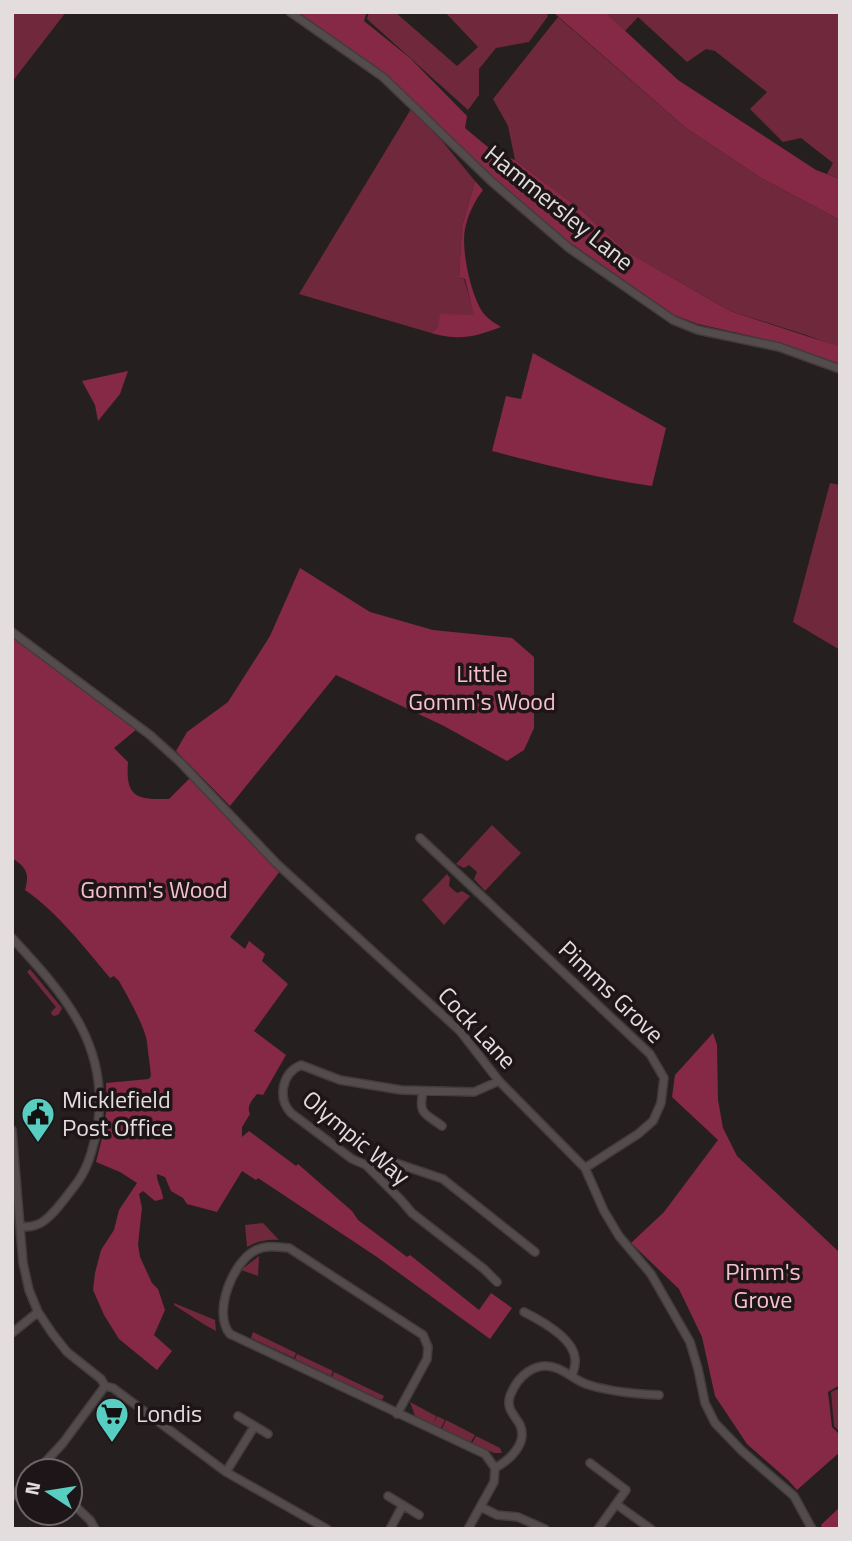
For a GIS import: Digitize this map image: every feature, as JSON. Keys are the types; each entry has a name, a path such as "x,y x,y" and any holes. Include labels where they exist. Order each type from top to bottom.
{"street":[{"name":"Hammersley Lane","path":"290,12 383,77 491,181 569,248 673,320 698,330 779,347 840,369"},
{"name":"Cock Lane","path":"12,632 163,746 276,863 460,1031 499,1081 585,1168 614,1228 651,1274 690,1342 705,1404 715,1423 742,1451 794,1496 812,1529"},
{"name":"Pimms Grove","path":"420,838 650,1054 664,1077 661,1103 653,1121 638,1134 585,1168"},
{"path":"12,937 55,987 82,1027 94,1055 100,1095 98,1122 85,1171 45,1220 38,1225 20,1227"},
{"name":"Olympic Way","path":"497,1282 412,1213 370,1169 352,1159 289,1111 283,1093 288,1076 302,1065 340,1080 401,1090 474,1092 499,1081"},
{"path":"423,1091 420,1105 423,1112 442,1126"},
{"path":"12,1130 23,1263 29,1290 38,1312 67,1352 101,1379 105,1386 113,1388 226,1472 327,1529"},
{"path":"370,1169 384,1159 443,1179 535,1252"},
{"path":"397,1414 426,1359 428,1347 423,1335 289,1248 267,1247 246,1255 236,1267 225,1300 222,1319 226,1330 397,1414 485,1454 495,1468 494,1482 468,1529"},
{"path":"12,1333 38,1312"},
{"path":"524,1312 555,1331 573,1351 576,1359 572,1376"},
{"path":"495,1468 508,1461 522,1436 520,1425 509,1409 509,1404 514,1387 532,1369 553,1366 582,1383 626,1394 659,1395"},
{"path":"50,1457 105,1386"},
{"path":"238,1416 268,1434"},
{"path":"226,1472 254,1427"},
{"path":"590,1462 626,1490 598,1529"},
{"path":"388,1496 419,1515"},
{"path":"616,1504 651,1529"},
{"path":"390,1529 403,1505"},
{"path":"481,1507 497,1515 518,1517 545,1529"},
{"path":"84,1515 95,1529"}],"shaded area":[{"path":"12,12 66,12 12,82"},
{"path":"369,12 395,12 457,66 478,47 445,12 546,12 548,16 529,42 496,48 479,69 479,95 468,110 367,19"},
{"path":"605,12 840,12 840,179 827,174 833,163 801,138 783,142 750,109 767,92 715,51 706,49 687,62 638,17 625,31"},
{"path":"558,17 686,128 761,178 840,220 840,348 730,311 626,251 579,208 515,160 508,126 493,99"},
{"path":"411,109 475,181 462,226 459,277 464,279 475,316 438,327 431,333 299,294"},
{"path":"830,483 840,485 840,650 793,622"},
{"path":"492,825 521,853 485,891 474,879 477,872 469,865 464,868 456,864"},
{"path":"447,874 450,878 449,886 457,893 462,891 470,896 444,925 422,900"},
{"path":"30,969 62,1008 59,1014 52,1015 51,1012 56,1007 27,972"},
{"path":"263,1223 279,1240 263,1241 247,1247 245,1225"},
{"path":"259,1256 258,1276 241,1270"},
{"path":"174,1305 215,1320 216,1331"},
{"path":"253,1332 296,1353 294,1358 251,1338"},
{"path":"297,1354 333,1371 331,1376 295,1359"},
{"path":"334,1372 384,1396 382,1400 332,1377"},
{"path":"840,1388 840,1432 834,1426 831,1392"},
{"path":"410,1402 436,1416 434,1423 437,1416 445,1420 441,1428 415,1416"},
{"path":"446,1420 475,1435 471,1442 442,1429"},
{"path":"476,1436 500,1448 502,1453 494,1453 472,1443"}],"green space":[{"path":"297,12 364,12 364,21 410,58 467,116 465,128 495,153 515,160 579,208 626,251 730,311 840,347 840,364 781,343 698,324 674,315 569,242 483,169 375,66"},
{"path":"553,12 605,12 678,80 816,170 840,179 840,220 761,178 686,128"},
{"path":"475,181 483,190 466,224 466,261 479,306 486,316 501,327 467,337 431,333 438,327 440,314 474,315 465,279 459,277 462,226"},
{"path":"533,353 666,428 652,486 572,471 492,451 506,396 521,399"},
{"path":"128,371 120,394 98,421 95,405 82,381"},
{"name":"Little Gomm's Wood","path":"300,568 370,612 433,630 512,638 534,657 534,728 524,750 507,761 444,726 336,675 230,806 176,751 187,732 228,702 270,636"},
{"name":"Gomm's Wood","path":"12,635 33,653 67,675 76,686 88,691 137,729 114,748 128,762 131,790 142,797 169,799 192,776 280,871 230,937 245,949 249,941 265,954 262,961 288,984 254,1031 286,1055 263,1095 257,1094 250,1104 250,1114 242,1127 242,1137 249,1131 296,1166 298,1164 352,1211 358,1220 407,1257 410,1255 479,1310 491,1293 512,1308 490,1339 377,1257 258,1178 256,1180 242,1171 217,1212 187,1204 183,1198 171,1191 165,1177 157,1174 163,1199 155,1201 143,1191 139,1194 142,1208 138,1244 140,1257 152,1283 158,1289 165,1310 154,1335 172,1351 157,1370 119,1339 93,1290 101,1250 114,1230 119,1210 137,1183 96,1162 107,1105 106,1083 149,1079 151,1076 147,1042 119,981 114,976 110,978 59,920 25,890 26,871 12,858"},
{"name":"Pimm's Grove","path":"713,1033 717,1045 718,1100 723,1128 737,1156 840,1251 840,1385 828,1392 832,1427 840,1435 840,1452 797,1490 747,1444 715,1396 702,1337 679,1289 631,1243 664,1212 718,1140 672,1097 675,1075"},
{"path":"840,1507 840,1529 823,1529 821,1525"}],"place":[{"name":"Micklefield Post Office","path":"38,1144"},
{"name":"Londis","path":"112,1444"}]}
